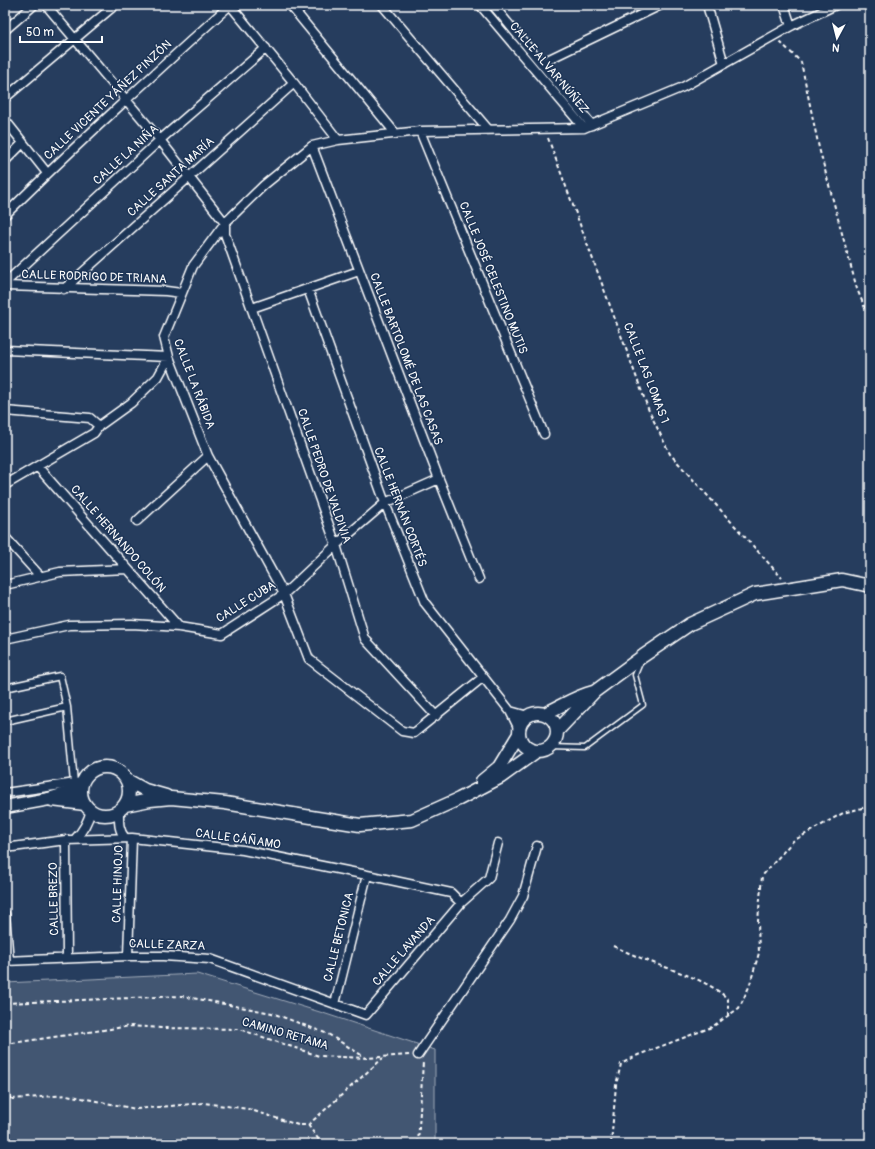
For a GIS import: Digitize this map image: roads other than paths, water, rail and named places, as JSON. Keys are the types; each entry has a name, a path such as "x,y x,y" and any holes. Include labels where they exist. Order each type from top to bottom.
{"main road":[{"path":"557,730 594,692 643,656 690,624 755,594 842,580 870,586"},
{"path":"855,583 870,596"},
{"path":"460,800 499,767 519,732 522,722 528,716 544,714 584,695 594,692"},
{"path":"519,732 525,746 530,749 537,751 550,747 557,737 557,730 552,718 544,714"},
{"path":"48,799 88,807 100,814 105,815 110,815 122,808 150,800 171,798 225,803 360,825 412,820 460,800 501,777 537,751"},
{"path":"5,807 48,799 79,784 88,773 102,767 116,769 121,772 127,780 129,797 122,808"},
{"path":"127,780 145,790 171,798"},
{"path":"79,784 81,795 88,807"}],"street":[{"path":"5,30 34,5"},
{"path":"46,5 160,140 226,223"},
{"path":"5,98 115,5"},
{"path":"230,5 294,83 338,140"},
{"name":"CALLE VICENTE YÁÑEZ PINZÓN","path":"5,215 47,173 125,100 230,5"},
{"path":"290,5 396,134"},
{"path":"382,5 488,129"},
{"name":"CALLE ALVAR NÚÑEZ","path":"480,5 588,127"},
{"name":"CALLE ALVAR NÚÑEZ","path":"493,5 541,63 588,127"},
{"path":"541,63 661,5"},
{"path":"707,5 724,64"},
{"path":"784,5 791,26"},
{"path":"312,146 338,140 420,131 588,127 683,87 791,26 836,5"},
{"name":"CALLE LA NIÑA","path":"5,283 160,140 266,48"},
{"name":"CALLE SANTA MARÍA","path":"64,289 294,83"},
{"path":"5,120 47,173"},
{"name":"CALLE JOSÉ CELESTINO MUTIS","path":"420,131 544,434"},
{"path":"5,161 23,143"},
{"name":"CALLE LA RÁBIDA","path":"312,146 264,185 226,223 193,266 164,337 169,357 208,456 284,594 309,659 402,731 414,733 482,678"},
{"name":"CALLE BARTOLOMÉ DE LAS CASAS","path":"312,146 439,479 479,579"},
{"name":"CALLE PEDRO DE VALDIVIA","path":"226,223 225,234 336,544 365,639 436,716"},
{"path":"252,308 359,271"},
{"name":"CALLE RODRIGO DE TRIANA","path":"5,286 166,291 181,293"},
{"name":"CALLE HERNÁN CORTÉS","path":"308,289 385,503 425,603 482,678 510,711 519,732"},
{"path":"5,350 169,357 158,377 131,403 99,426 94,433 5,485"},
{"path":"5,411 90,418 99,426"},
{"path":"137,521 208,456"},
{"name":"CALLE HERNANDO COLÓN","path":"38,467 179,627"},
{"name":"CALLE CUBA","path":"5,639 69,625 132,624 179,627 222,634 284,594 336,544 385,503 439,479"},
{"path":"5,536 40,576"},
{"path":"5,586 60,572 127,569"},
{"path":"5,688 60,676 67,707 79,784 5,793"},
{"path":"5,721 67,707"},
{"path":"510,711 528,716"},
{"path":"75,839 83,831 88,821 88,807"},
{"path":"122,808 119,822 120,833 129,838"},
{"name":"CALLE CÁÑAMO","path":"5,848 75,839 129,838 243,850 366,874 452,893 461,903"},
{"name":"CALLE HINOJO","path":"128,956 129,838"},
{"name":"CALLE BREZO","path":"66,840 67,958"},
{"name":"CALLE LAVANDA","path":"366,1015 461,903 489,878 498,842"},
{"path":"418,1055 510,920 523,896 537,846"},
{"name":"CALLE BETONICA","path":"335,1004 366,874"},
{"path":"5,914 7,961"},
{"name":"CALLE ZARZA","path":"7,961 128,956 163,956 210,959 366,1015"}],"lane":[{"path":"550,747 585,748 643,705 635,675 643,656"}]}
